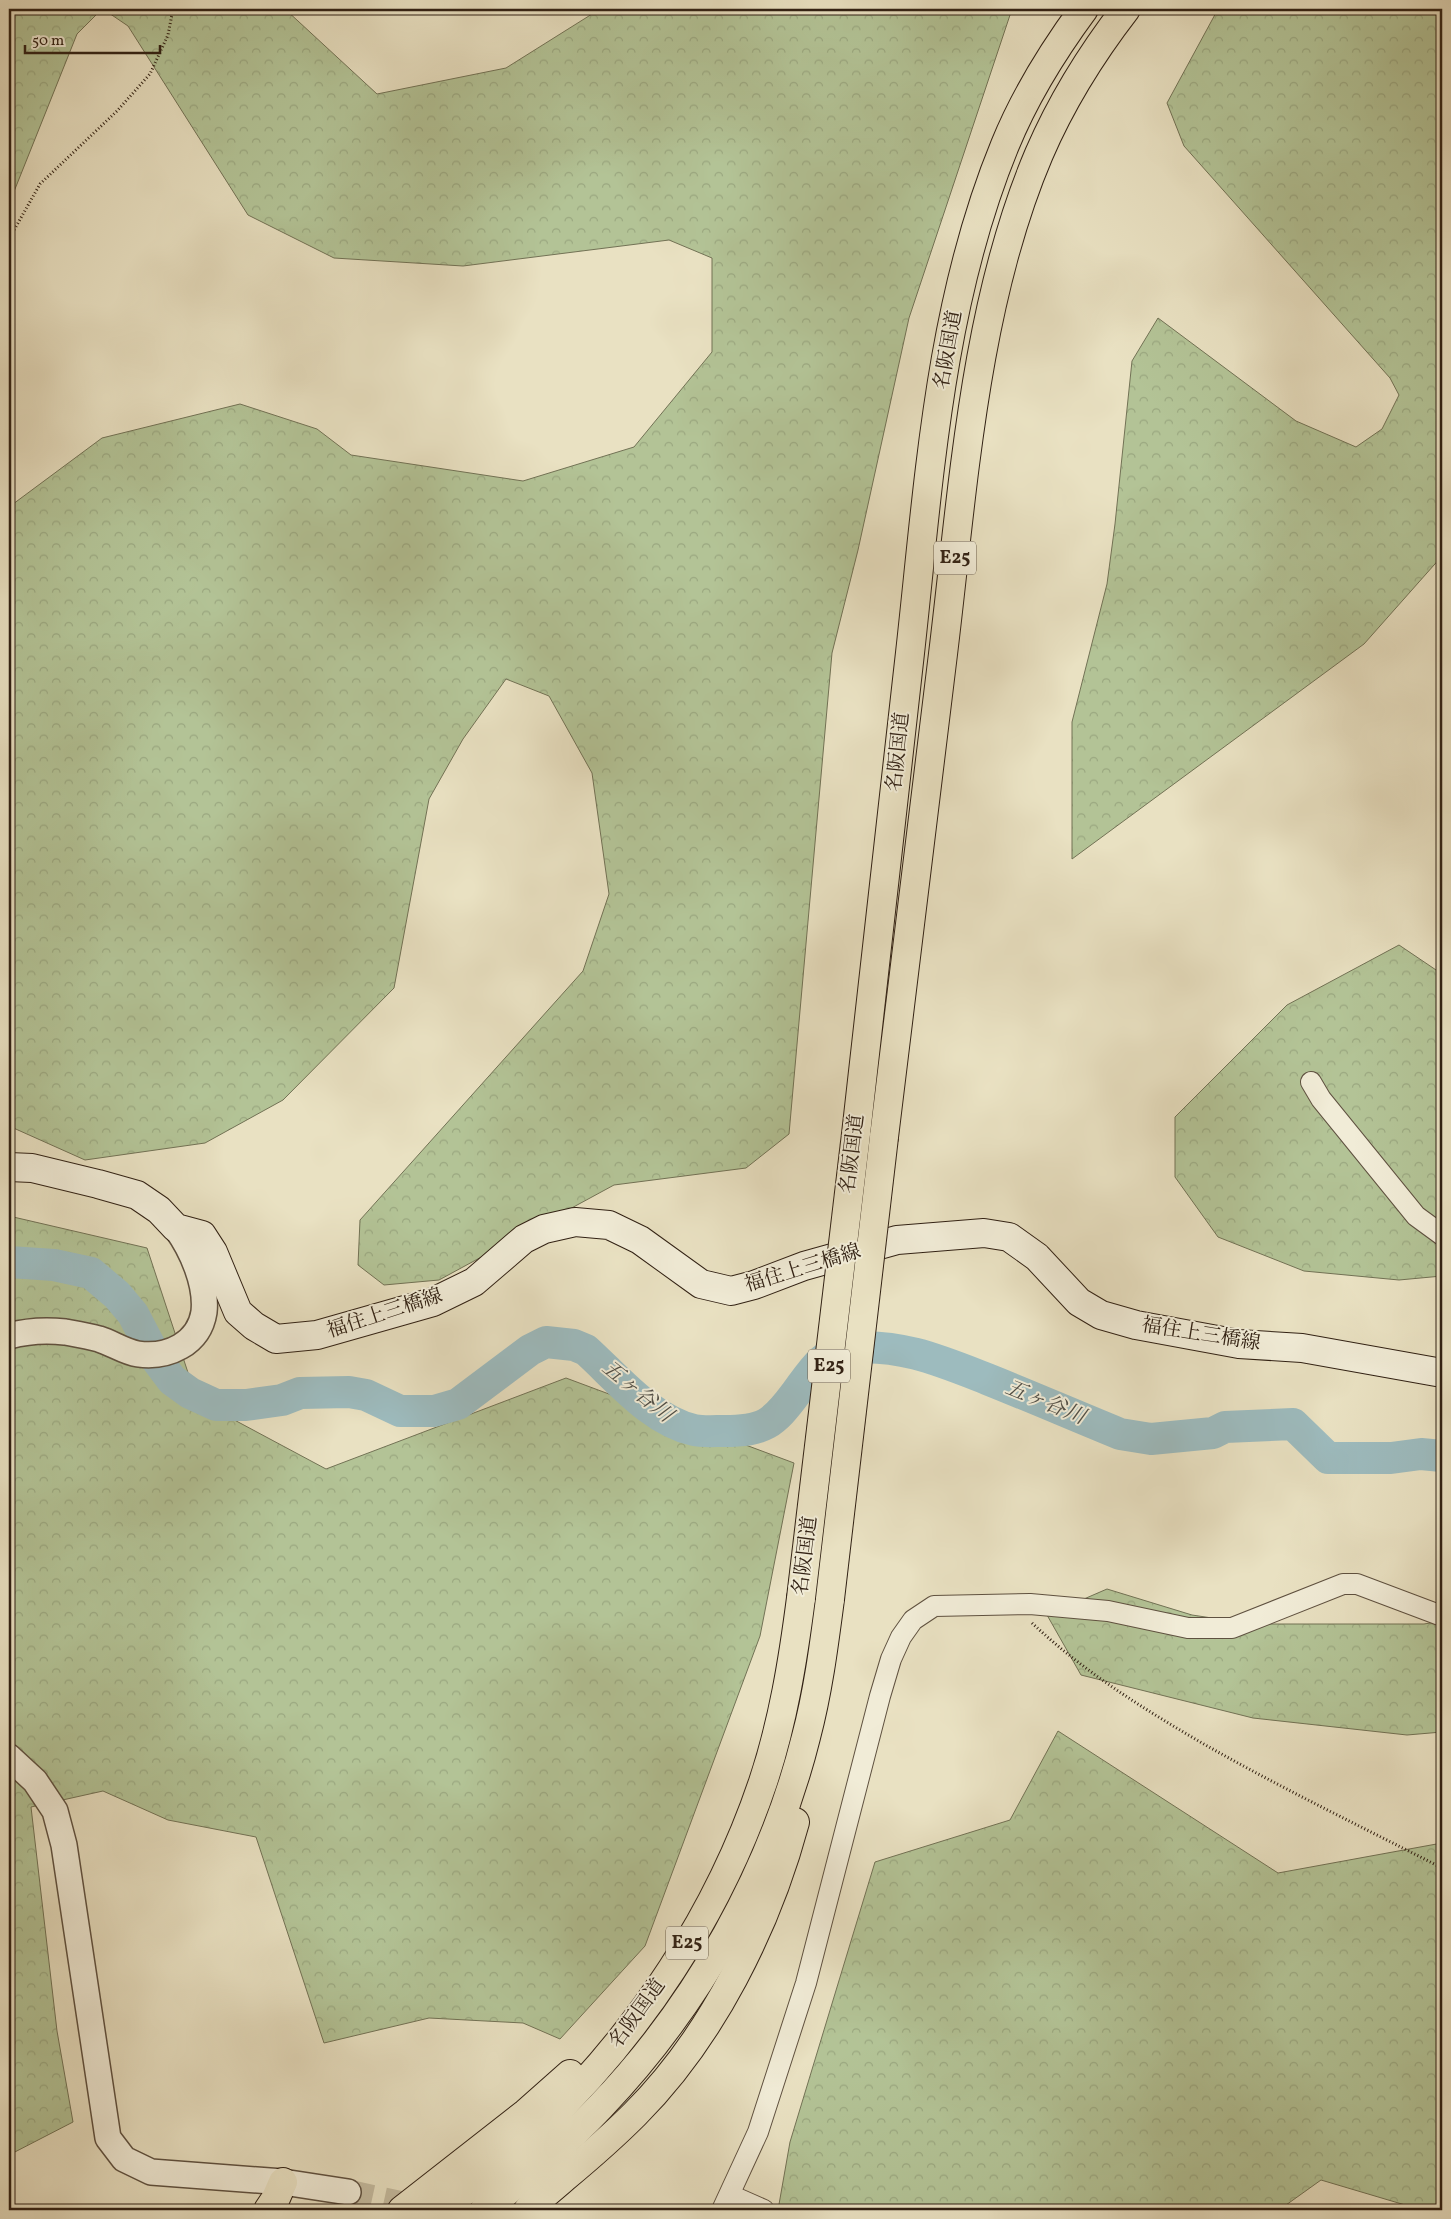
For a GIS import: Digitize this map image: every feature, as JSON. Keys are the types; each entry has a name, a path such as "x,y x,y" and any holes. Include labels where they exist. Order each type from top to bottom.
{"highway":[{"name":"名阪国道","path":"440,2210 539,2130 620,2042 656,1993 691,1938 720,1886 763,1782 779,1726 793,1662 802,1598 928,492 949,341 963,274 984,201 1005,144 1031,91 1059,44 1084,9"},
{"name":"名阪国道","path":"484,2210 556,2150 600,2107 641,2061 678,2011 713,1956 744,1901 771,1843 806,1737 822,1665 965,476 984,344 999,277 1039,155 1062,108 1089,62 1126,9"},
{"path":"528,2210 634,2115 660,2088 702,2029 747,1951 770,1900 786,1857 798,1813 809,1756 822,1665"},
{"path":"402,2210 526,2113 573,2072 616,2025 655,1974 715,1878 741,1828 779,1726"},
{"path":"268,2210 276,2198 291,2183"},
{"path":"282,2210 291,2183"}],"main road":[{"path":"9,1167 32,1168 137,1195 159,1210 176,1228"},
{"name":"福住上三橋線","path":"176,1228 202,1235 213,1252 238,1312 254,1326 276,1339 317,1335 433,1302 474,1282 524,1239 544,1229 575,1222 609,1225 640,1240 701,1284 731,1291 754,1285 804,1266 898,1240 984,1233 1009,1237 1037,1257 1079,1302 1101,1315 1136,1325 1239,1344 1302,1348 1442,1373"}],"street":[{"path":"1311,1082 1321,1099 1416,1216 1442,1235"},
{"path":"9,1336 37,1331 64,1332 98,1339 138,1354 158,1353 176,1349 195,1336 202,1321 205,1301 200,1278 187,1242 176,1228"},
{"path":"764,2210 726,2202 758,2132 806,1983 856,1790 864,1751 891,1659 901,1637 913,1620 934,1606 1014,1605 1108,1611 1188,1628 1232,1628 1343,1584 1357,1584 1442,1616"},
{"path":"9,1757 35,1781 55,1811 62,1837 108,2138 124,2159 151,2172 291,2183 348,2192"}],"path":[{"path":"9,239 40,184 118,111 150,74 168,35 173,9"},
{"path":"1014,1605 1061,1650 1140,1708 1255,1774 1442,1868"}],"green space":[{"path":"9,9 102,9 77,34 9,204"},
{"path":"103,9 285,9 377,94 506,68 600,9 1012,9 909,318 858,550 832,653 789,1134 746,1168 614,1185 439,1280 384,1285 358,1265 360,1220 583,971 609,894 592,773 549,696 506,679 463,739 429,799 394,988 283,1100 205,1143 85,1160 9,1126 9,507 102,438 240,404 317,429 351,455 523,481 634,447 712,352 712,258 669,240 463,266 334,258 248,215 128,26"},
{"path":"1218,9 1442,9 1442,556 1364,644 1072,859 1072,722 1107,584 1132,361 1158,318 1296,421 1356,447 1382,429 1399,395 1390,378 1184,146 1167,103"},
{"path":"1399,945 1442,974 1442,1276 1399,1280 1304,1271 1218,1237 1175,1177 1175,1117 1287,1005"},
{"path":"9,1216 147,1248 197,1400 326,1469 566,1378 794,1463 760,1636 645,1946 560,2039 523,2023 429,2018 324,2043 256,1837 168,1820 103,1791 31,1807 57,2031 73,2122 9,2155"},
{"path":"1107,1589 1192,1615 1252,1624 1424,1624 1442,1621 1442,1732 1407,1735 1253,1718 1081,1675 1047,1615"},
{"path":"1058,1731 1278,1873 1442,1843 1442,2210 1422,2210 1321,2180 1279,2210 778,2210 790,2142 875,1862 1010,1820"}],"waterway":[{"name":"五ヶ谷川","path":"9,1262 54,1265 91,1273 117,1295 133,1314 157,1360 172,1380 190,1393 216,1405 246,1405 282,1400 300,1393 349,1392 366,1395 400,1411 434,1411 458,1404 530,1350 546,1342 574,1345 586,1350 649,1408 678,1425 701,1431 738,1431 758,1427 774,1419 788,1404 818,1364 832,1353 849,1348 867,1347 903,1351 936,1360 1120,1434 1151,1439 1213,1433 1225,1427 1293,1424 1328,1458 1391,1458 1421,1454 1442,1456"}],"tunnel":[{"path":"348,2192 430,2210"}]}
